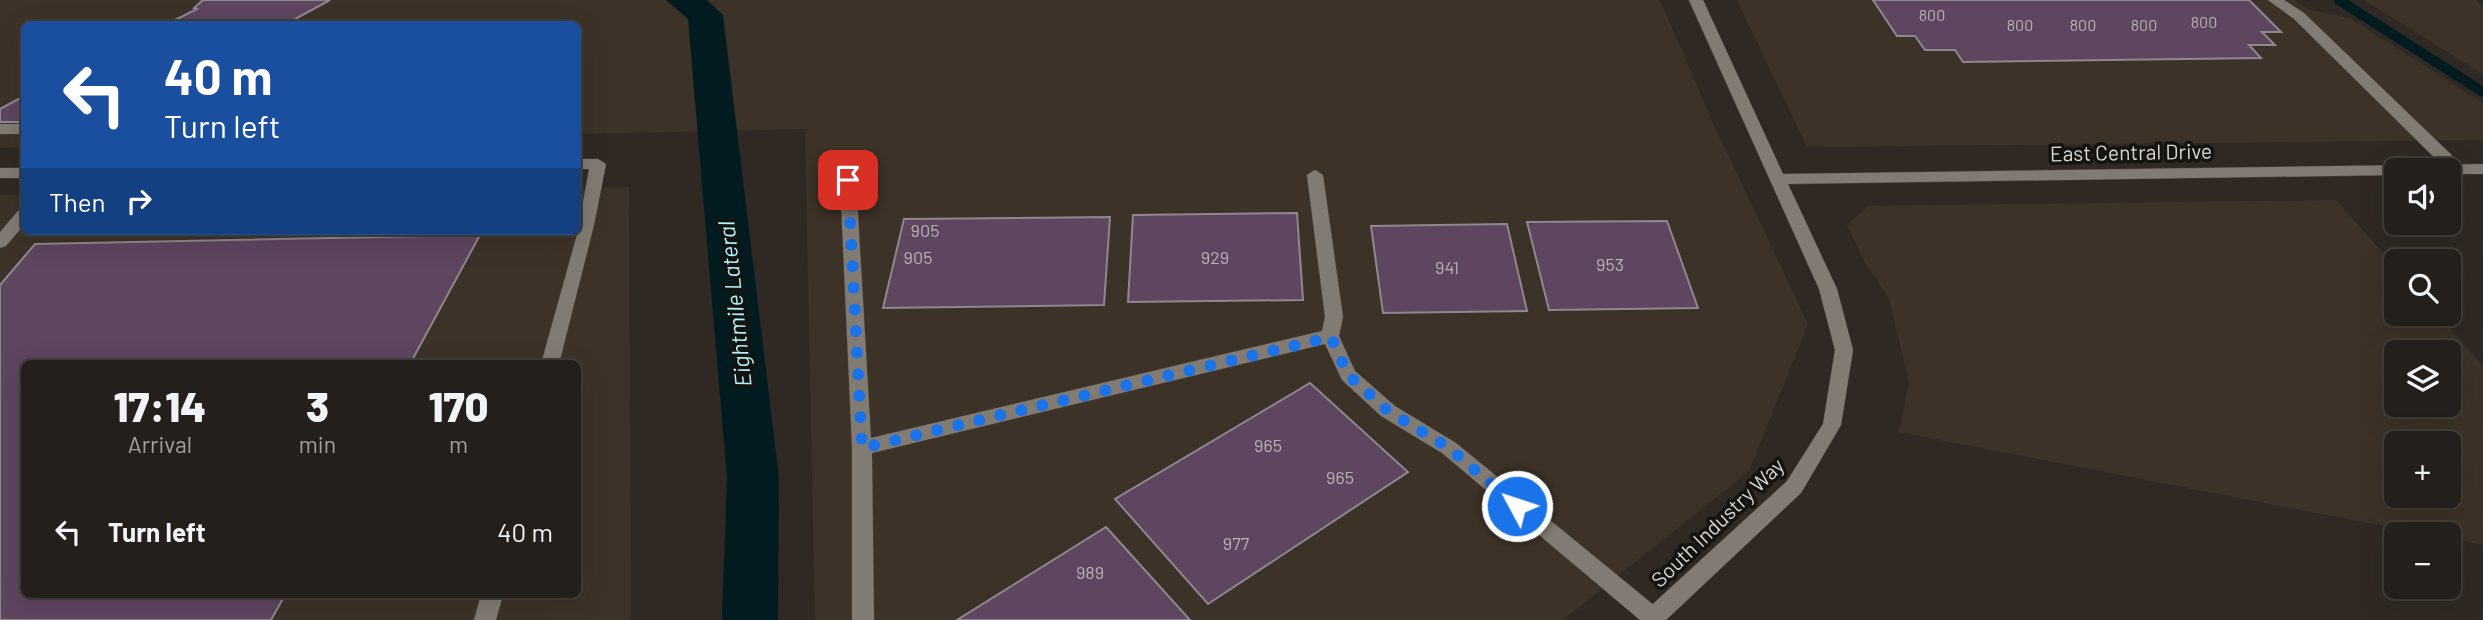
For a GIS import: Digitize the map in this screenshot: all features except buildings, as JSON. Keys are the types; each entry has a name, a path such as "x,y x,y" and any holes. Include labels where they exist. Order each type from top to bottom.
{"street":[{"name":"South Industry Way","path":"1652,619 1794,486 1832,425 1844,350 1828,289 1696,0"},
{"path":"2275,0 2299,16 2445,158"},
{"path":"0,129 21,129"},
{"path":"551,360 586,225 597,164 581,164"},
{"name":"East Central Drive","path":"2461,169 2483,169"},
{"name":"East Central Drive","path":"1779,179 2384,170"},
{"path":"0,173 21,173"},
{"path":"1315,175 1334,317 1331,337 1348,375 1388,411 1449,448 1652,619"},
{"path":"848,180 862,448 863,620"},
{"path":"0,242 21,218"},
{"path":"862,448 1331,337"},
{"path":"485,620 491,598"}],"shaded area":[{"path":"0,0 1660,0 1713,123 1808,324 1749,471 1563,620 815,620 805,129 581,134 581,21 21,21 21,147 0,148"},
{"path":"1737,0 2294,0 2308,9 2351,19 2483,103 2483,140 1807,147"},
{"path":"2364,0 2475,0 2483,7 2483,74"},
{"path":"629,187 631,620 0,620 0,195 21,195 21,235 581,235 581,188"},
{"path":"2336,200 2384,254 2384,326 2448,326 2460,340 2384,340 2384,417 2461,417 2461,341 2483,366 2483,545 2461,541 2461,522 2384,522 2384,526 1899,432 1909,383 1889,298 1865,263 1847,225 1868,206"}],"waterway":[{"name":"Eightmile Lateral","path":"684,0 705,15 753,478 750,620"},
{"path":"2339,0 2483,92"}],"route":[{"path":"848,180 862,448 1331,337 1348,375 1388,411 1449,448 1517,506"}]}
